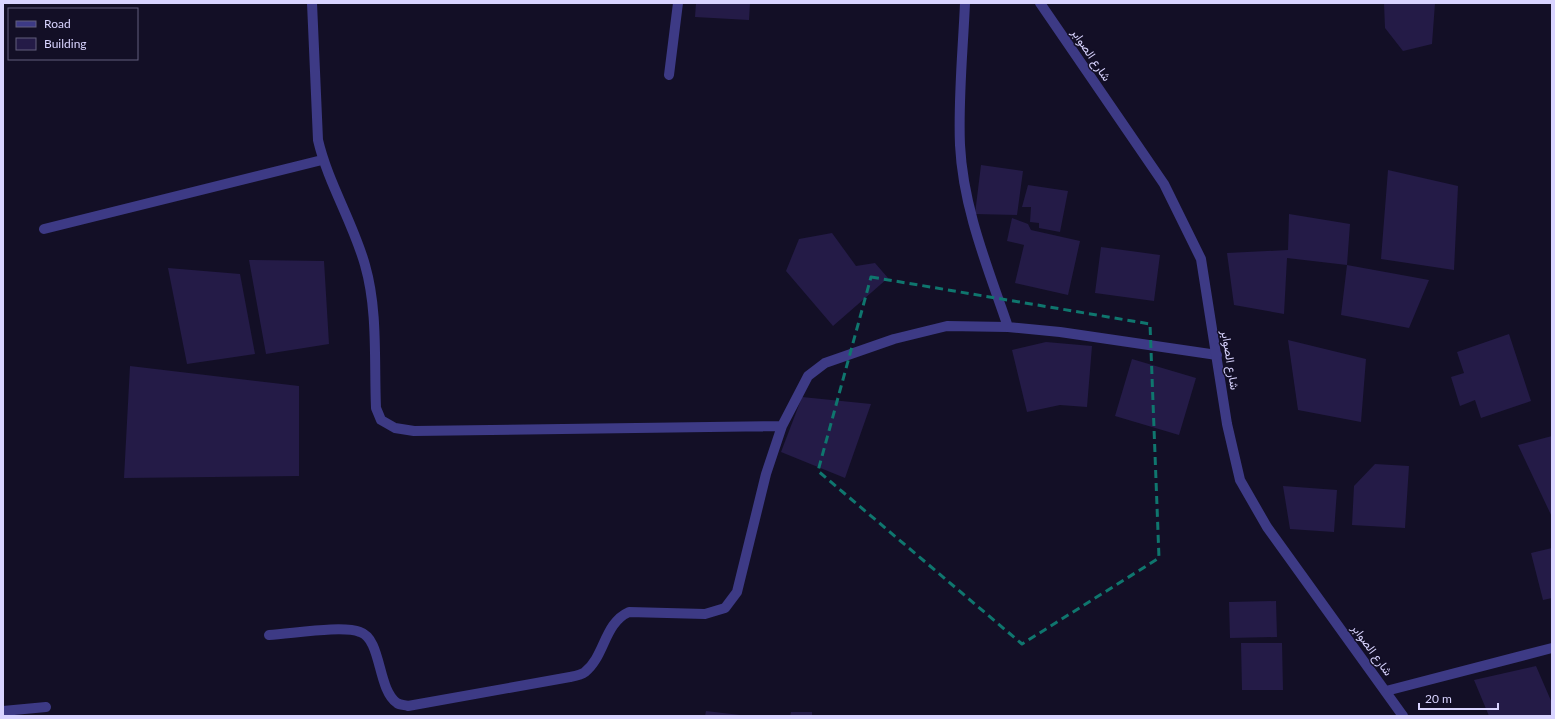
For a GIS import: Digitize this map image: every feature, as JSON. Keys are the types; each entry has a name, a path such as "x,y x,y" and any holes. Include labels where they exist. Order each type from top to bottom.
{"street":[{"path":"312,3 318,140 322,160 354,232 365,266 372,302 376,408 381,420 395,428 414,430 782,426"},
{"path":"669,75 678,3"},
{"path":"965,3 960,146 969,205 980,246 1008,326"},
{"name":"شارع الصوابر","path":"1040,3 1164,184 1201,259 1227,424 1240,480 1267,527 1403,716"},
{"path":"44,229 322,160"},
{"path":"269,636 348,629 362,632 370,639 390,696 398,704 408,706 570,677 584,673 593,662 619,616 629,612 705,614 725,608 737,592 766,474 782,426 808,376 825,363 894,338 947,326 1008,326 1060,332 1217,355"},
{"path":"1386,691 1552,648"},
{"path":"3,711 46,707"}],"highlighted area":[{"path":"871,277 1150,324 1159,558 1022,644 818,471"}],"building":[{"path":"696,3 750,3 749,20 695,17"},
{"path":"1384,3 1435,3 1432,44 1403,51 1385,28"},
{"path":"981,165 1023,171 1017,215 975,214"},
{"path":"1388,170 1458,186 1454,270 1381,259"},
{"path":"1028,185 1068,191 1060,232 1039,228 1039,223 1030,222 1031,207 1022,207"},
{"path":"1289,214 1350,224 1347,265 1287,258 1284,314 1234,305 1227,253 1288,250"},
{"path":"1012,218 1028,224 1031,230 1080,241 1068,295 1015,283 1024,245 1007,241"},
{"path":"832,233 856,266 875,263 888,278 833,326 786,271 799,239"},
{"path":"1101,247 1160,255 1154,301 1095,293"},
{"path":"249,260 324,261 329,344 266,354"},
{"path":"1347,265 1429,280 1409,328 1341,315"},
{"path":"168,268 240,274 255,354 187,364"},
{"path":"1509,334 1531,401 1481,418 1475,400 1460,406 1451,377 1464,373 1457,352"},
{"path":"1288,340 1366,359 1361,422 1298,410"},
{"path":"1046,342 1092,346 1087,407 1060,405 1027,412 1012,350"},
{"path":"1132,359 1196,378 1179,435 1115,416"},
{"path":"130,366 299,386 299,476 124,478"},
{"path":"802,397 871,404 845,478 781,452"},
{"path":"1552,436 1552,517 1518,445"},
{"path":"1375,464 1409,466 1405,528 1352,525 1354,486"},
{"path":"1283,486 1337,490 1334,532 1290,529"},
{"path":"1552,548 1552,598 1543,600 1531,553"},
{"path":"1276,601 1277,637 1230,638 1229,602"},
{"path":"1241,643 1282,643 1283,690 1242,690"},
{"path":"1536,666 1552,703 1552,716 1489,716 1474,680"},
{"path":"706,711 740,715 740,716 705,716"},
{"path":"791,712 812,712 812,716 790,716"}]}
